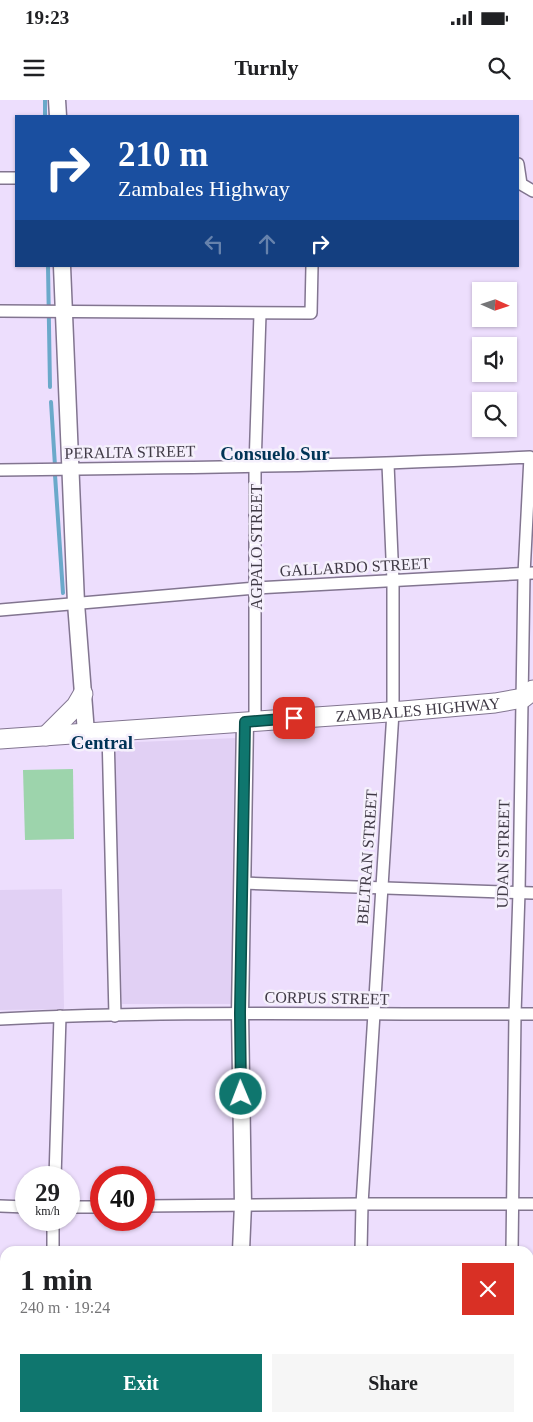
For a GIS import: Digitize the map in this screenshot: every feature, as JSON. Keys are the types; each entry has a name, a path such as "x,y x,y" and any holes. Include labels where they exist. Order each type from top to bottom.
{"main road":[{"path":"46,736 76,706 83,694"},
{"name":"ZAMBALES HIGHWAY","path":"0,739 393,712 495,703 530,695"}],"street":[{"path":"57,100 58,115"},
{"path":"519,174 520,184 533,191"},
{"path":"0,178 15,178"},
{"path":"62,267 76,603 86,734"},
{"path":"0,311 311,313 312,267"},
{"name":"AGPALO STREET","path":"241,1246 243,1204 240,1013 243,883 256,588 255,467 260,314"},
{"name":"PERALTA STREET","path":"0,470 388,464 530,457"},
{"name":"UDAN STREET","path":"512,1246 515,1014 519,892 530,695 530,457"},
{"name":"BELTRAN STREET","path":"361,1246 362,1204 393,712 393,581 388,464"},
{"name":"GALLARDO STREET","path":"0,610 256,588 529,573"},
{"path":"108,732 115,1016"},
{"path":"243,883 533,893"},
{"name":"CORPUS STREET","path":"0,1019 240,1013 374,1015 533,1014"},
{"path":"54,1166 60,1016"},
{"path":"155,1206 533,1204"},
{"path":"0,1206 15,1207"},
{"path":"53,1231 53,1246"}],"shaded area":[{"path":"237,738 234,1004 122,1004 113,743"},
{"path":"62,889 64,1009 0,1010 0,890"}],"green space":[{"path":"73,769 74,839 25,840 23,770"}],"waterway":[{"path":"45,100 45,115"},
{"path":"48,267 50,387"},
{"path":"51,402 55,466"},
{"path":"55,475 63,593"}],"district":[{"name":"Consuelo Sur","path":"275,453"},
{"name":"Central","path":"102,742"}],"route":[{"path":"241,1094 240,1013 245,722 294,718"}]}
